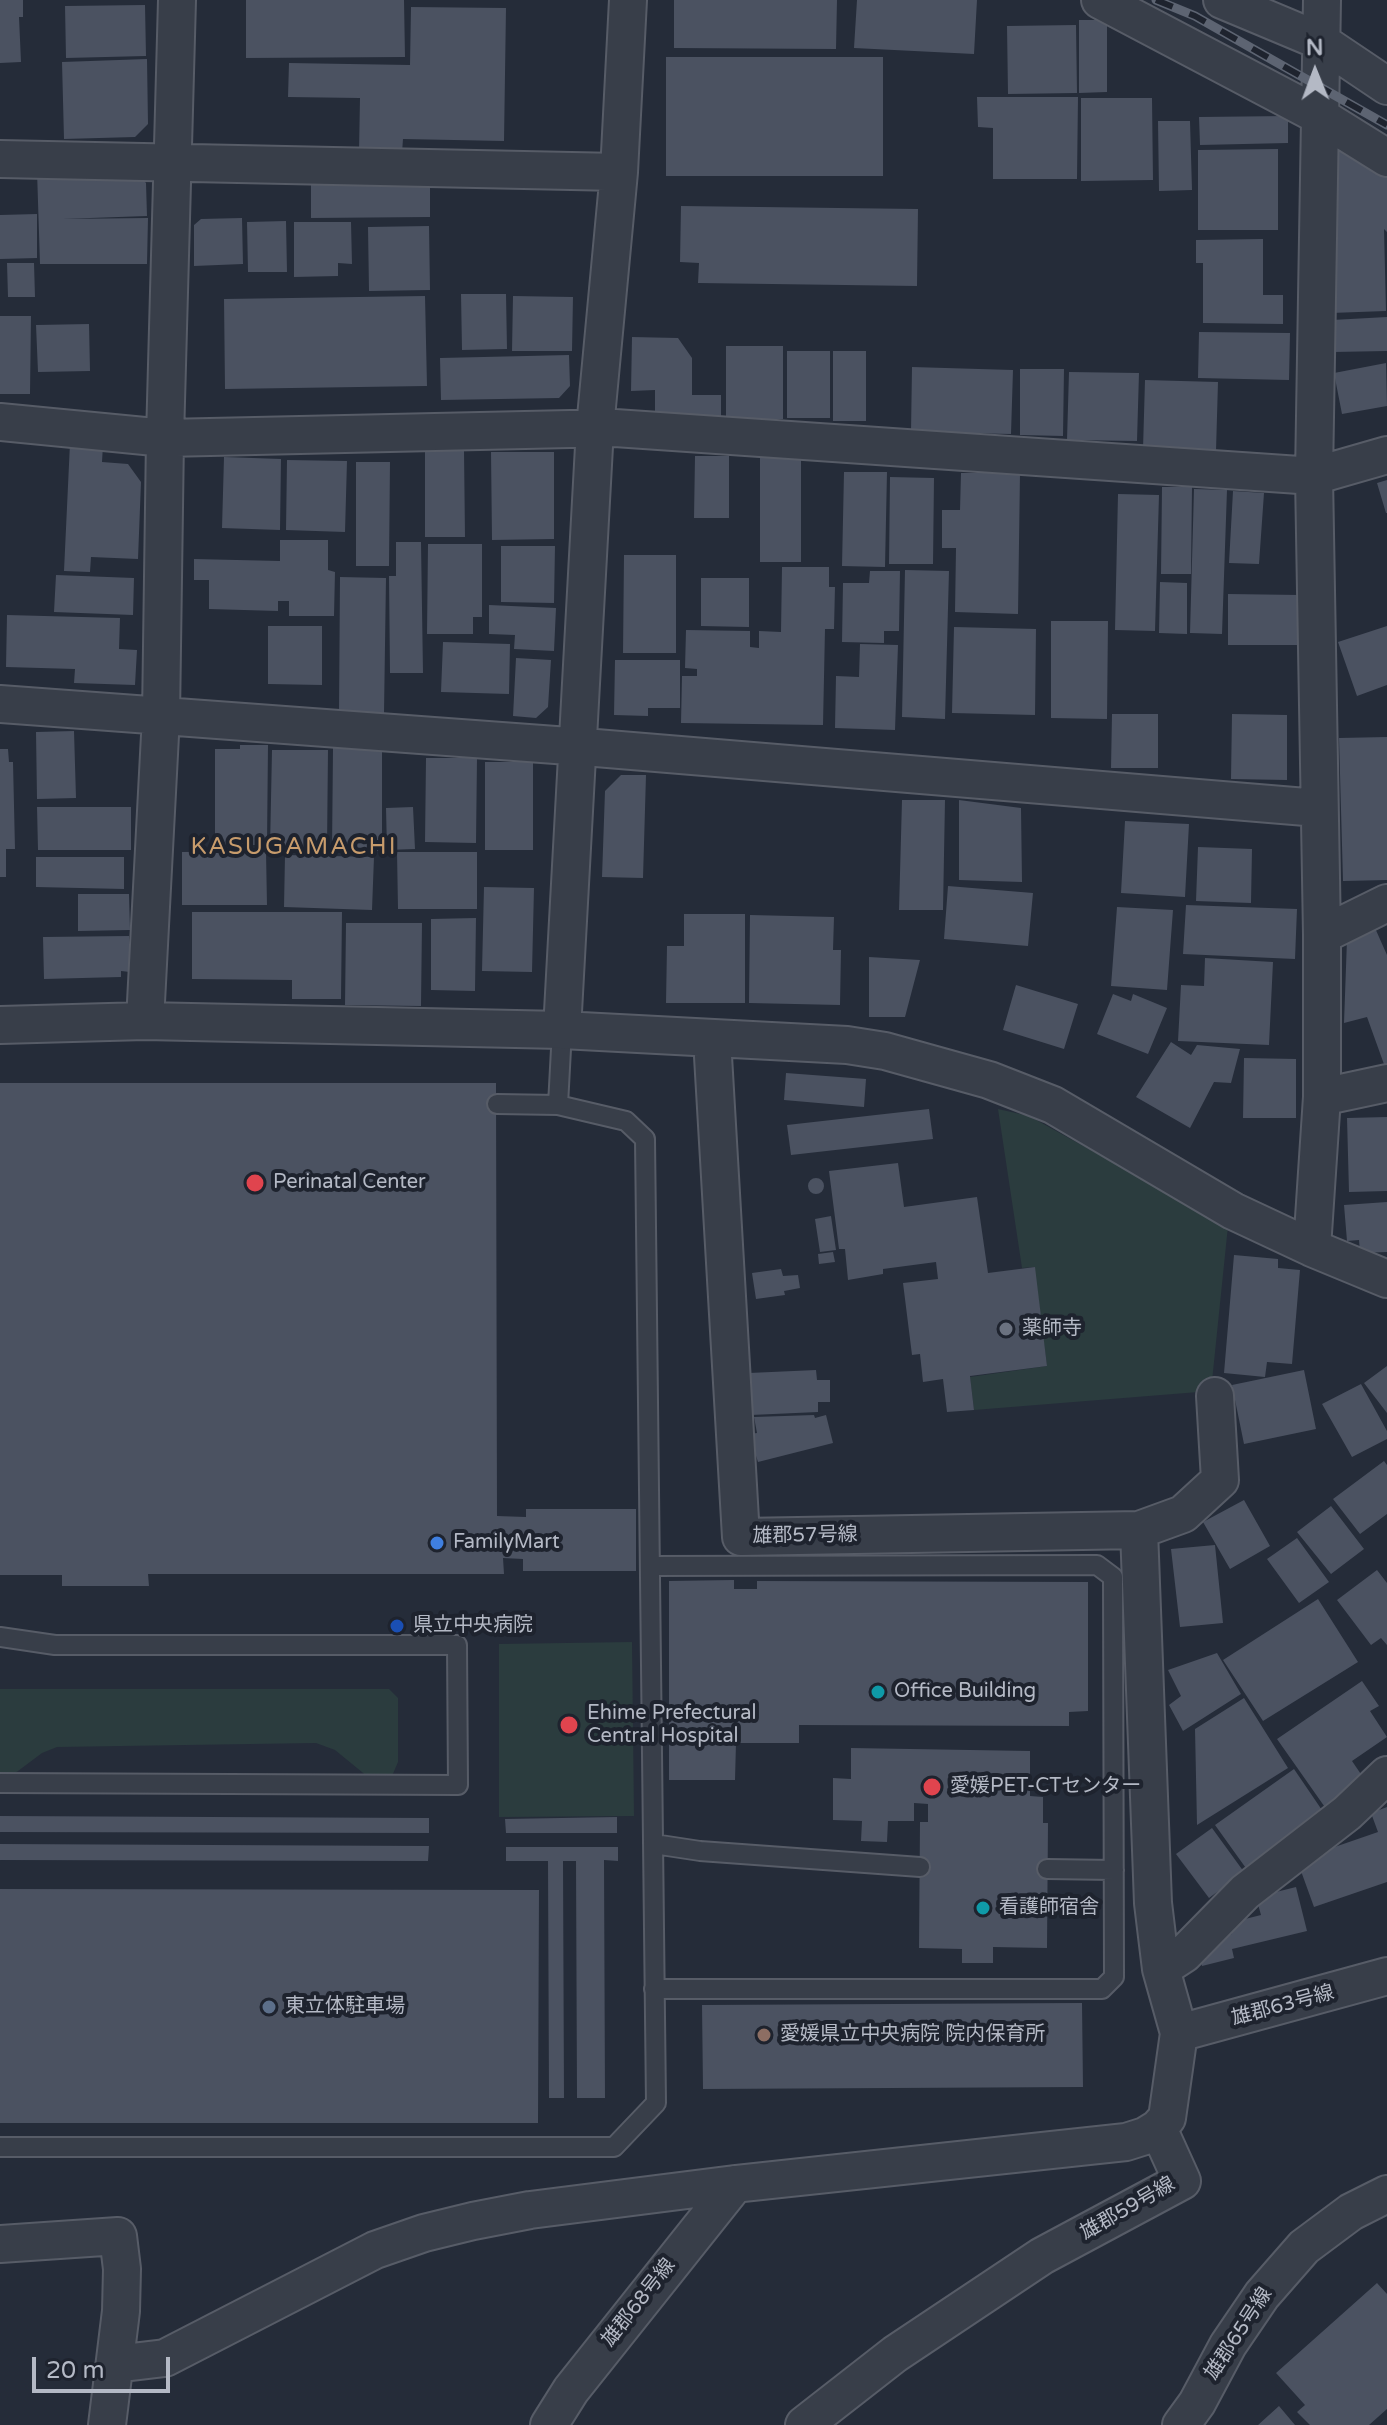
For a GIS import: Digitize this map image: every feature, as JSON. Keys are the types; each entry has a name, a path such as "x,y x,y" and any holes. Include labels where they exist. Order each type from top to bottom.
{"street":[{"path":"145,1021 161,716 177,0"},
{"path":"562,1030 595,428 619,172 628,0"},
{"path":"1100,0 1318,115 1387,158"},
{"path":"1222,0 1320,41 1387,86"},
{"path":"1312,1248 1322,1097 1314,476 1322,0"},
{"path":"0,159 619,172"},
{"path":"0,422 165,438 595,428 1314,476 1387,455"},
{"path":"0,704 577,747 1318,808"},
{"path":"1322,935 1387,903"},
{"path":"0,1025 145,1021 562,1030 847,1045 885,1051 989,1080 1053,1105 1233,1211 1387,1279"},
{"name":"雄郡57号線","path":"712,1039 742,1552 1139,1530 1183,1514 1220,1480 1215,1396"},
{"path":"1322,1097 1387,1083"},
{"path":"115,2364 165,2358 375,2250 424,2233 530,2210 735,2184 1126,2142 1158,2128 1167,2118 1179,2033 1161,1969 1153,1903 1139,1530"},
{"path":"1161,1969 1184,1954 1256,1883 1347,1813 1387,1775"},
{"name":"雄郡63号線","path":"1179,2033 1387,1976"},
{"name":"雄郡59号線","path":"804,2425 895,2354 1042,2256 1182,2181 1158,2128"},
{"name":"雄郡68号線","path":"549,2425 597,2356 735,2184"},
{"name":"雄郡65号線","path":"1181,2425 1197,2403 1228,2345 1262,2295 1304,2247 1351,2212 1387,2194"},
{"path":"0,2244 118,2236 122,2269 107,2425"}],"lane":[{"path":"558,1105 562,1030"},
{"path":"0,2147 614,2147 656,2103 645,1139 626,1121 558,1105 497,1104"},
{"path":"651,1566 742,1552 1097,1565 1113,1577 1114,1977 1102,1989 654,1989"},
{"path":"0,1637 55,1645 457,1645 458,1785 0,1783"},
{"path":"654,1844 700,1851 920,1867"},
{"path":"1047,1869 1114,1870"},
{"path":"1114,1903 1153,1903"}],"shaded area":[{"path":"998,1109 1029,1116 1228,1226 1211,1391 974,1410 970,1377 1047,1366 1034,1267 1022,1268"},
{"path":"632,1642 634,1816 499,1817 499,1644"},
{"path":"0,1689 389,1689 398,1698 398,1762 392,1776 368,1777 335,1750 316,1743 57,1747 42,1753 14,1774 0,1779"}],"building":[{"path":"0,0 23,0 23,17 19,17 21,62 0,63"},
{"path":"246,0 404,0 405,57 246,58"},
{"path":"674,0 837,0 836,49 674,48"},
{"path":"857,0 977,0 974,54 854,48"},
{"path":"145,5 146,56 66,58 65,6"},
{"path":"411,7 506,8 504,141 403,139 402,153 359,152 360,98 288,97 289,63 410,65"},
{"path":"1079,20 1107,20 1107,92 1079,93"},
{"path":"1076,25 1077,93 1008,94 1007,26"},
{"path":"666,57 883,57 883,176 666,176"},
{"path":"147,59 148,124 135,137 64,139 62,62"},
{"path":"977,97 1078,97 1077,179 993,179 993,128 978,127"},
{"path":"1081,98 1152,98 1153,180 1081,181"},
{"path":"1288,116 1288,143 1200,145 1199,117"},
{"path":"1158,121 1190,121 1192,190 1159,191"},
{"path":"1342,136 1387,165 1387,232 1384,229 1386,311 1331,313 1326,147"},
{"path":"1278,149 1278,230 1198,230 1198,150"},
{"path":"133,169 146,183 147,216 62,219 148,218 147,264 40,264 37,171"},
{"path":"430,174 430,217 311,218 311,176"},
{"path":"681,206 918,209 917,286 698,283 699,263 680,262"},
{"path":"37,214 37,258 0,259 0,215"},
{"path":"242,218 243,264 194,266 194,225 201,219"},
{"path":"286,221 287,272 248,272 247,222"},
{"path":"294,222 351,222 352,264 338,263 338,276 294,277"},
{"path":"429,226 430,290 369,291 368,227"},
{"path":"1263,239 1263,295 1283,295 1283,324 1203,323 1203,263 1196,263 1196,240"},
{"path":"7,263 34,263 35,297 8,297"},
{"path":"461,294 506,294 507,349 462,350"},
{"path":"425,296 427,386 225,389 224,299"},
{"path":"513,296 573,297 572,351 512,351"},
{"path":"0,316 31,316 30,394 0,394"},
{"path":"1387,317 1387,351 1333,352 1332,320"},
{"path":"89,324 90,371 38,372 36,325"},
{"path":"1199,332 1290,333 1289,380 1198,378"},
{"path":"632,337 678,338 692,358 692,395 721,395 721,417 655,415 655,390 631,391"},
{"path":"726,346 783,346 783,419 726,419"},
{"path":"787,351 830,351 830,418 787,418"},
{"path":"833,351 866,351 866,421 833,421"},
{"path":"569,355 570,386 559,398 441,400 440,358"},
{"path":"1386,363 1387,406 1342,414 1334,373"},
{"path":"912,367 1013,370 1011,434 911,432"},
{"path":"1020,369 1064,369 1063,436 1020,435"},
{"path":"1069,372 1139,373 1137,441 1067,440"},
{"path":"1145,380 1218,382 1216,451 1143,449"},
{"path":"70,443 103,445 102,462 128,464 141,482 138,559 91,557 90,572 64,571"},
{"path":"425,450 464,450 465,537 425,537"},
{"path":"491,452 554,452 554,539 492,540"},
{"path":"695,456 729,456 729,518 694,518"},
{"path":"224,457 281,459 280,530 222,528"},
{"path":"760,457 801,457 801,562 760,562"},
{"path":"287,460 347,461 345,532 286,530"},
{"path":"356,462 390,462 389,566 356,566"},
{"path":"844,472 887,472 885,567 842,566"},
{"path":"961,473 1020,473 1018,614 955,612 956,548 942,548 942,510 960,510"},
{"path":"890,477 934,478 933,564 889,564"},
{"path":"1387,480 1387,513 1386,513 1377,483"},
{"path":"1162,487 1192,487 1191,574 1161,574"},
{"path":"1194,489 1227,490 1222,634 1190,633"},
{"path":"1233,491 1264,493 1259,564 1229,563"},
{"path":"1118,494 1159,495 1155,631 1115,630"},
{"path":"280,540 328,540 328,570 335,572 334,616 289,616 289,601 278,601 278,611 209,609 209,580 194,580 194,559 280,561"},
{"path":"396,542 421,542 423,673 390,673 389,576 396,576"},
{"path":"428,544 482,544 482,617 473,617 473,634 427,634"},
{"path":"501,546 555,546 554,603 501,602"},
{"path":"624,555 676,555 676,653 623,653"},
{"path":"782,567 829,567 829,587 835,587 834,629 825,629 823,725 681,723 682,676 697,676 697,669 685,668 686,630 750,631 750,647 759,648 759,631 781,632"},
{"path":"905,570 949,571 945,719 902,717"},
{"path":"870,571 900,571 899,631 884,631 884,643 842,642 843,583 869,583"},
{"path":"56,575 134,578 133,615 54,612"},
{"path":"340,577 386,578 384,713 339,713"},
{"path":"701,578 749,578 749,627 701,626"},
{"path":"1160,582 1187,583 1187,634 1159,633"},
{"path":"1228,594 1300,595 1300,645 1228,645"},
{"path":"489,605 556,608 554,651 514,649 515,635 489,634"},
{"path":"7,615 120,618 119,649 137,650 135,685 74,683 75,669 6,667"},
{"path":"1051,621 1108,621 1107,719 1051,718"},
{"path":"268,626 322,626 322,685 268,684"},
{"path":"1387,626 1387,685 1357,696 1338,642"},
{"path":"954,627 1036,629 1035,715 952,713"},
{"path":"443,642 510,644 509,694 441,692"},
{"path":"860,644 898,645 895,730 835,728 836,676 859,677"},
{"path":"516,658 551,660 548,707 536,718 513,716"},
{"path":"615,660 680,660 680,708 648,708 648,716 614,715"},
{"path":"1112,714 1158,714 1158,768 1111,768"},
{"path":"1232,714 1287,715 1287,780 1231,779"},
{"path":"74,731 76,798 37,799 36,732"},
{"path":"1387,737 1387,880 1343,881 1339,738"},
{"path":"240,745 268,745 267,845 215,845 215,749 240,749"},
{"path":"333,748 382,748 382,851 332,850"},
{"path":"0,749 8,749 9,762 13,762 15,849 6,849 6,877 0,877"},
{"path":"272,750 328,750 327,849 270,848"},
{"path":"426,758 477,758 476,843 425,842"},
{"path":"485,762 533,762 533,850 485,850"},
{"path":"621,775 646,775 643,878 602,877 605,791"},
{"path":"902,800 945,800 943,910 899,910"},
{"path":"959,800 1021,808 1022,882 959,880"},
{"path":"37,807 131,807 131,850 38,850"},
{"path":"413,807 415,849 387,850 386,808"},
{"path":"1125,821 1189,824 1185,897 1121,893"},
{"path":"1198,847 1252,849 1251,903 1196,901"},
{"path":"266,851 267,905 182,905 182,852"},
{"path":"397,852 477,852 477,909 398,909"},
{"path":"285,855 374,857 372,910 284,907"},
{"path":"36,857 124,857 124,889 36,887"},
{"path":"948,886 1033,893 1028,946 944,939"},
{"path":"484,887 534,888 532,972 482,971"},
{"path":"78,894 129,894 130,930 78,931"},
{"path":"1186,905 1297,909 1295,959 1183,954"},
{"path":"1117,907 1173,910 1167,990 1111,986"},
{"path":"192,912 342,912 341,999 292,999 292,980 192,979"},
{"path":"684,914 745,914 745,1003 666,1003 667,946 684,946"},
{"path":"750,915 834,917 833,950 841,950 840,1005 749,1003"},
{"path":"476,918 475,991 431,990 431,919"},
{"path":"346,923 422,923 421,1006 345,1005"},
{"path":"1375,928 1387,955 1385,1067 1367,1017 1344,1023 1347,939"},
{"path":"129,936 130,972 121,971 121,977 44,979 43,937"},
{"path":"869,957 920,960 905,1017 869,1017"},
{"path":"1205,958 1273,962 1269,1045 1178,1041 1181,985 1204,986"},
{"path":"1016,985 1078,1004 1064,1049 1003,1030"},
{"path":"1113,994 1131,1001 1133,994 1167,1008 1148,1054 1097,1034"},
{"path":"1171,1042 1191,1055 1197,1045 1240,1049 1231,1083 1214,1082 1190,1128 1136,1097"},
{"path":"1244,1058 1296,1059 1296,1118 1243,1118"},
{"path":"786,1073 866,1079 864,1107 784,1100"},
{"path":"0,1083 496,1083 497,1516 526,1517 526,1509 636,1509 636,1571 523,1571 523,1559 503,1558 504,1574 148,1574 149,1586 62,1586 62,1575 0,1575"},
{"path":"929,1109 933,1139 791,1155 787,1125"},
{"path":"1387,1117 1387,1191 1349,1192 1347,1118"},
{"path":"898,1163 904,1207 977,1197 988,1273 1035,1267 1047,1366 970,1376 974,1410 947,1412 943,1379 923,1382 920,1354 912,1355 903,1283 938,1279 936,1262 883,1269 883,1274 848,1280 845,1249 839,1249 829,1171"},
{"path":"816,1178 822,1180 822,1192 816,1194 810,1192 808,1186 810,1180"},
{"path":"1387,1202 1387,1252 1360,1253 1359,1240 1347,1241 1344,1205"},
{"path":"831,1216 836,1250 820,1252 815,1219"},
{"path":"833,1252 835,1262 819,1264 818,1254"},
{"path":"1234,1255 1278,1259 1278,1268 1300,1270 1292,1364 1267,1362 1265,1377 1224,1373"},
{"path":"781,1269 783,1276 798,1275 800,1288 784,1291 785,1295 756,1299 752,1273"},
{"path":"1387,1366 1387,1413 1364,1383"},
{"path":"816,1370 817,1380 830,1380 830,1402 818,1402 818,1412 751,1415 749,1373"},
{"path":"1304,1370 1316,1429 1244,1444 1232,1385"},
{"path":"1361,1384 1387,1431 1387,1439 1352,1457 1322,1404"},
{"path":"814,1415 815,1418 826,1415 833,1443 758,1462 749,1434 757,1433 754,1417"},
{"path":"1384,1461 1387,1465 1387,1514 1360,1534 1333,1499"},
{"path":"1244,1500 1270,1546 1230,1569 1203,1522"},
{"path":"1331,1506 1364,1549 1331,1574 1297,1532"},
{"path":"1297,1538 1329,1582 1299,1603 1267,1559"},
{"path":"1215,1545 1223,1623 1180,1627 1171,1549"},
{"path":"1377,1570 1387,1583 1387,1645 1381,1638 1371,1645 1337,1600"},
{"name":"Office Building","path":"734,1580 734,1589 757,1589 757,1581 1088,1582 1088,1711 1069,1712 1069,1726 799,1725 799,1743 736,1743 735,1780 669,1780 669,1581"},
{"path":"1318,1599 1358,1662 1263,1721 1223,1660"},
{"path":"1217,1653 1241,1694 1183,1731 1169,1705 1181,1696 1168,1670"},
{"path":"1362,1681 1379,1706 1370,1711 1387,1737 1352,1761 1369,1786 1329,1813 1277,1739"},
{"path":"1244,1698 1288,1768 1197,1825 1195,1729"},
{"name":"看護師宿舎","path":"851,1748 1030,1751 1030,1796 1043,1797 1043,1823 1048,1823 1047,1948 993,1947 993,1963 962,1963 962,1949 919,1948 920,1822 928,1822 928,1804 914,1803 914,1821 888,1821 887,1842 861,1841 862,1821 833,1820 833,1778 851,1779"},
{"path":"1294,1769 1326,1816 1248,1871 1215,1825"},
{"path":"1387,1807 1387,1882 1314,1907 1297,1860 1378,1832 1371,1813"},
{"path":"0,1816 429,1818 429,1833 0,1832"},
{"path":"617,1817 617,1833 506,1833 505,1819"},
{"path":"1212,1828 1244,1872 1209,1898 1176,1854"},
{"path":"0,1844 429,1846 428,1861 0,1860"},
{"path":"506,1847 618,1847 618,1861 604,1860 605,2098 577,2098 576,1861 563,1861 564,2098 549,2098 548,1861 506,1861"},
{"path":"1296,1887 1307,1931 1232,1949 1234,1958 1202,1966 1199,1956 1213,1939 1232,1934 1229,1923 1261,1915 1256,1897"},
{"name":"東立体駐車場","path":"0,1889 539,1890 538,2123 0,2123"},
{"path":"1082,2003 1083,2087 703,2089 702,2005"},
{"path":"1377,2283 1387,2294 1387,2409 1369,2425 1310,2425 1297,2412 1305,2405 1276,2373"},
{"path":"1279,2406 1295,2425 1258,2425"}],"railway":[{"path":"1156,0 1195,16 1387,125"}],"place":[{"name":"Perinatal Center","path":"255,1183"},
{"name":"薬師寺","path":"1006,1329"},
{"name":"FamilyMart","path":"437,1543"},
{"name":"県立中央病院","path":"397,1626"},
{"name":"Office Building","path":"878,1692"},
{"name":"Ehime Prefectural Central Hospital","path":"569,1725"},
{"name":"愛媛PET-CTセンター","path":"932,1787"},
{"name":"看護師宿舎","path":"983,1908"},
{"name":"東立体駐車場","path":"269,2007"},
{"name":"愛媛県立中央病院 院内保育所","path":"764,2035"}],"district":[{"name":"KASUGAMACHI","path":"294,848"}]}
